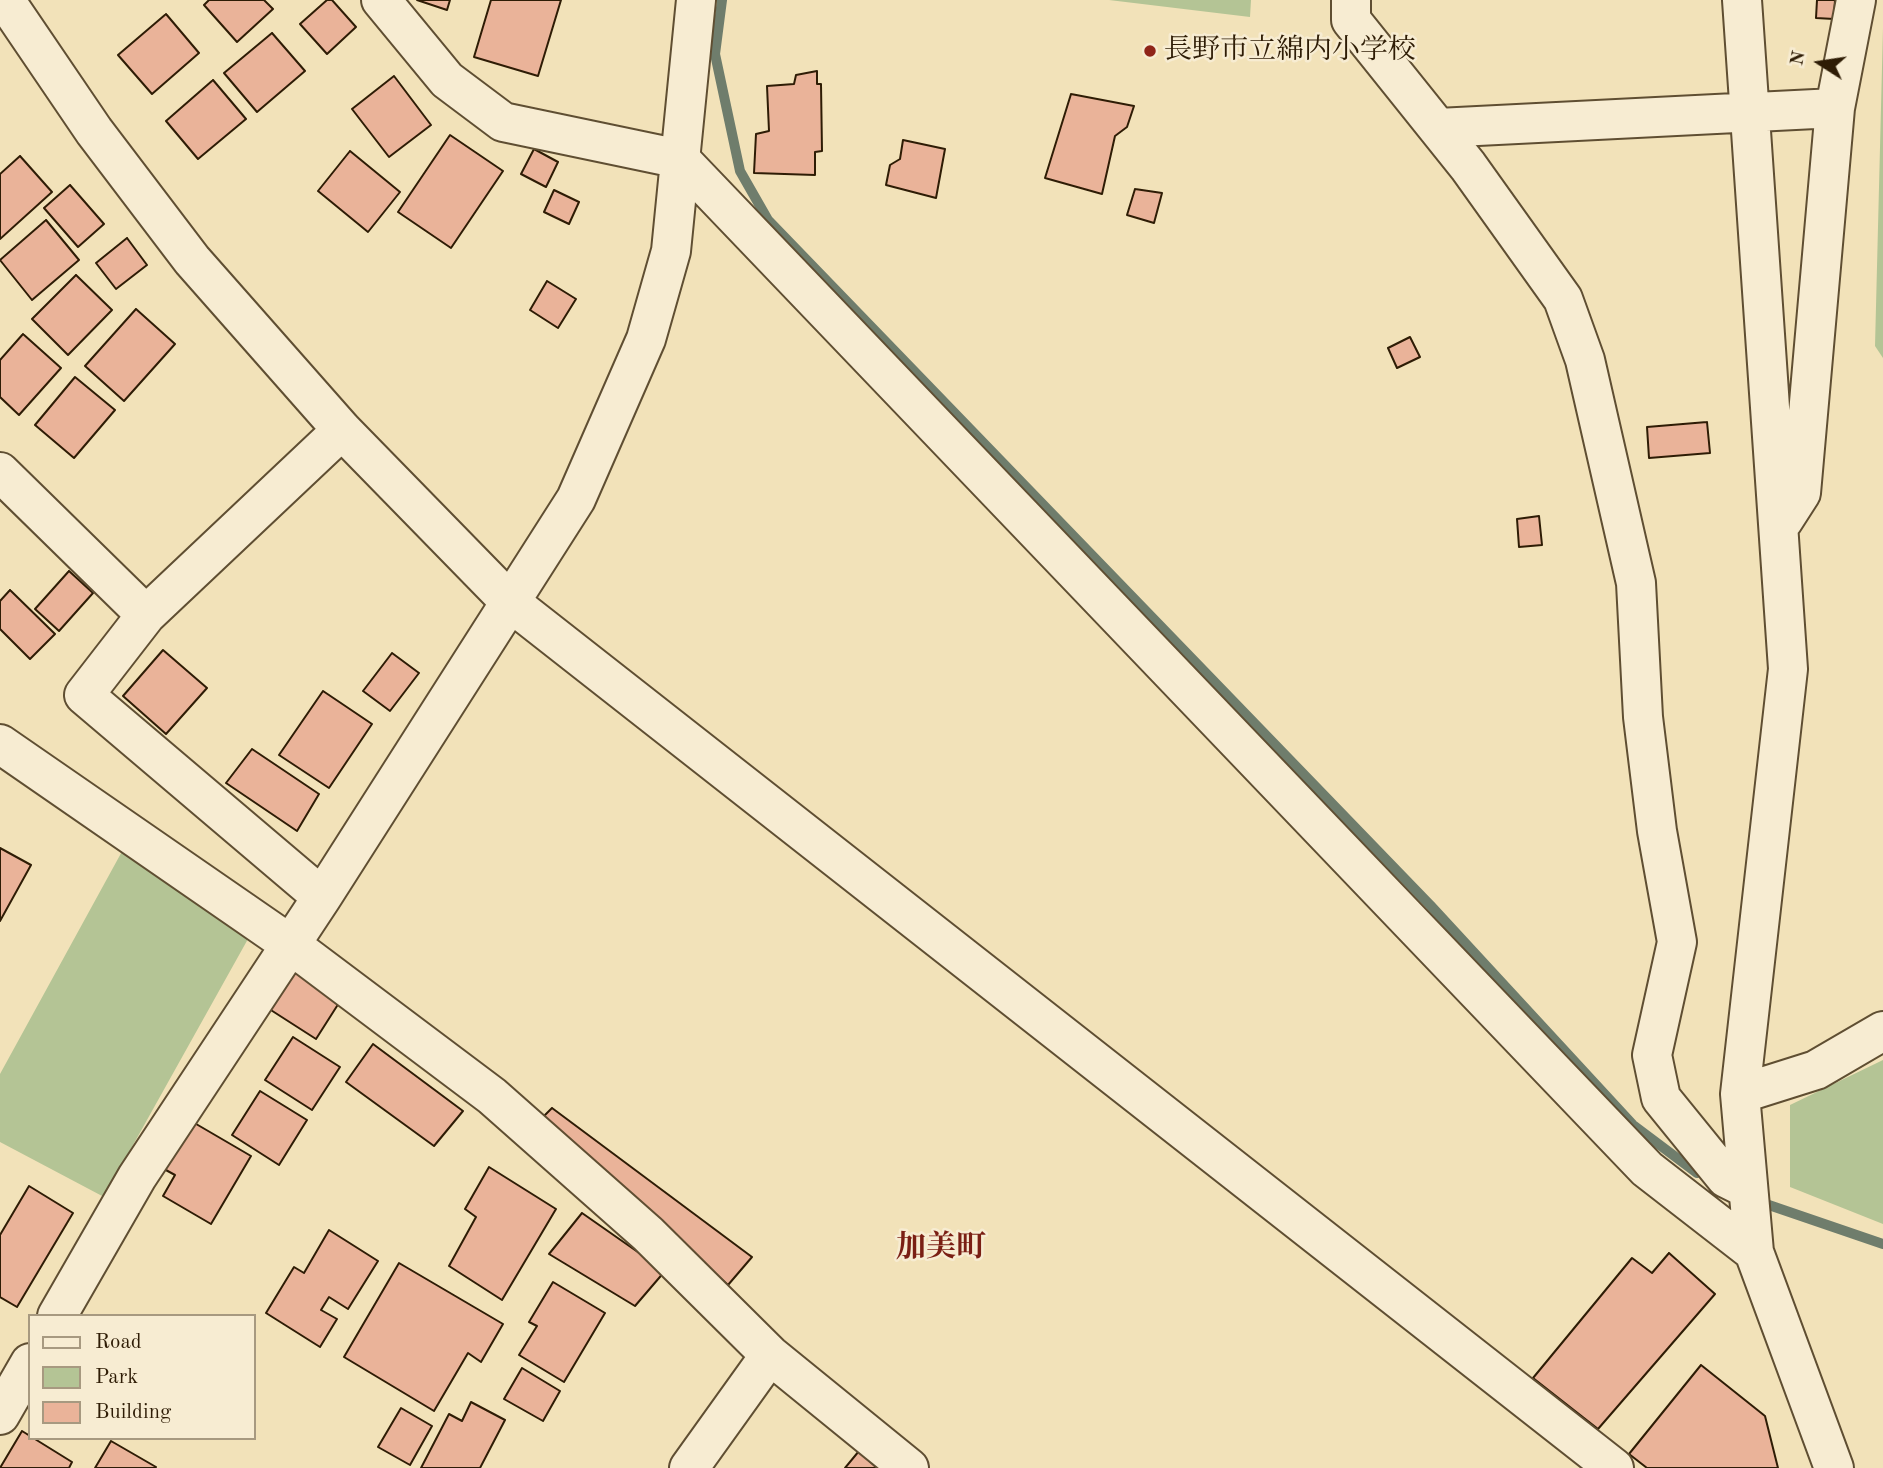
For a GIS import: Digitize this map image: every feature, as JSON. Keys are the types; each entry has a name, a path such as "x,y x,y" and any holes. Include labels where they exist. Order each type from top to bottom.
{"street":[{"path":"5,0 94,131 192,260 342,430 510,602 1614,1468"},
{"path":"381,0 447,80 503,122 680,159 1647,1170 1754,1252"},
{"path":"58,1314 136,1177 308,920 576,499 646,339 671,251 696,0"},
{"path":"1351,0 1351,20 1438,128 1563,299 1585,360 1636,583 1643,717 1657,831 1677,942 1652,1055 1661,1098 1726,1178 1748,1189"},
{"path":"1742,0 1788,668 1740,1094 1754,1252 1834,1468"},
{"path":"1780,526 1801,493 1835,108 1856,0"},
{"path":"1438,128 1835,108"},
{"path":"342,430 146,615 84,695 308,920 492,1097 648,1234 770,1355 909,1468"},
{"path":"0,472 146,615"},
{"path":"0,744 308,920"},
{"path":"1740,1094 1816,1070 1883,1031"},
{"path":"689,1468 770,1355"},
{"path":"0,1415 28,1366"}],"green space":[{"path":"1109,0 1251,0 1250,17"},
{"path":"1883,28 1883,358 1875,346"},
{"path":"125,846 253,930 104,1197 0,1142 0,1074"},
{"path":"1883,1060 1883,1224 1790,1187 1790,1105"}],"building":[{"path":"209,0 264,0 273,9 237,42 204,5"},
{"path":"327,0 332,0 356,27 327,54 300,24"},
{"path":"417,0 450,0 447,10"},
{"path":"491,0 561,0 538,76 474,57"},
{"path":"1817,0 1835,0 1834,19 1816,18"},
{"path":"166,14 199,53 152,94 118,55"},
{"path":"272,33 305,71 257,112 224,73"},
{"path":"817,71 817,84 821,84 822,151 815,152 815,175 754,173 756,134 769,131 767,86 794,84 796,75"},
{"path":"394,76 431,125 389,157 352,109"},
{"path":"213,80 246,119 198,159 166,121"},
{"path":"1071,94 1134,106 1127,127 1115,136 1102,194 1045,178"},
{"path":"450,135 503,171 451,248 398,212"},
{"path":"903,140 945,149 936,198 886,185 890,165 900,159"},
{"path":"534,149 558,162 546,187 521,174"},
{"path":"350,151 400,192 368,232 318,191"},
{"path":"20,156 52,192 0,239 0,174"},
{"path":"70,185 104,224 78,247 44,208"},
{"path":"1135,189 1162,193 1154,223 1127,215"},
{"path":"554,190 579,202 569,224 544,212"},
{"path":"46,220 79,260 32,300 0,260"},
{"path":"127,238 147,265 116,289 96,263"},
{"path":"76,275 112,310 68,355 32,319"},
{"path":"547,281 576,299 558,328 530,310"},
{"path":"136,309 175,344 124,401 85,366"},
{"path":"23,334 61,368 19,415 0,397 0,360"},
{"path":"1410,337 1420,357 1397,368 1388,348"},
{"path":"75,377 115,410 74,458 35,425"},
{"path":"1707,422 1710,453 1649,458 1647,427"},
{"path":"1539,516 1542,545 1519,547 1517,519"},
{"path":"69,571 93,593 59,631 35,609"},
{"path":"10,590 55,634 30,659 0,629 0,601"},
{"path":"163,650 207,688 166,734 123,696"},
{"path":"392,653 419,673 390,711 363,691"},
{"path":"323,691 372,724 329,788 279,755"},
{"path":"252,749 319,794 297,831 226,783"},
{"path":"0,848 31,865 0,921"},
{"path":"292,961 344,995 316,1039 263,1005"},
{"path":"293,1037 340,1067 312,1110 265,1080"},
{"path":"373,1044 463,1111 434,1146 346,1082"},
{"path":"260,1091 307,1120 279,1165 232,1135"},
{"path":"552,1108 752,1257 728,1285 541,1119"},
{"path":"191,1121 251,1156 211,1224 163,1196 175,1175 164,1169"},
{"path":"489,1167 556,1209 502,1300 449,1266 476,1217 465,1209"},
{"path":"29,1186 73,1213 17,1307 0,1297 0,1235"},
{"path":"582,1213 665,1271 635,1306 549,1254"},
{"path":"329,1230 378,1261 348,1309 329,1297 321,1310 337,1319 320,1347 266,1313 294,1267 304,1273"},
{"path":"1669,1253 1715,1294 1598,1429 1533,1378 1632,1258 1652,1273"},
{"path":"399,1263 503,1324 481,1362 468,1353 434,1411 344,1357"},
{"path":"553,1282 605,1313 564,1382 519,1355 537,1326 529,1322"},
{"path":"1701,1365 1765,1416 1778,1468 1647,1468 1629,1454"},
{"path":"522,1368 560,1391 543,1421 504,1399"},
{"path":"471,1402 505,1420 480,1468 421,1468 449,1414 462,1421"},
{"path":"401,1408 432,1426 410,1465 378,1447"},
{"path":"22,1431 28,1435 28,1440 37,1440 72,1462 69,1468 0,1468"},
{"path":"111,1441 156,1467 95,1468"},
{"path":"859,1451 877,1468 845,1468"}],"waterway":[{"path":"722,0 715,54 740,171 768,220 1430,905 1633,1125 1697,1173"},
{"path":"1763,1203 1883,1244"}],"place":[{"name":"長野市立綿内小学校","path":"1150,51"}],"district":[{"name":"加美町","path":"941,1248"}]}
